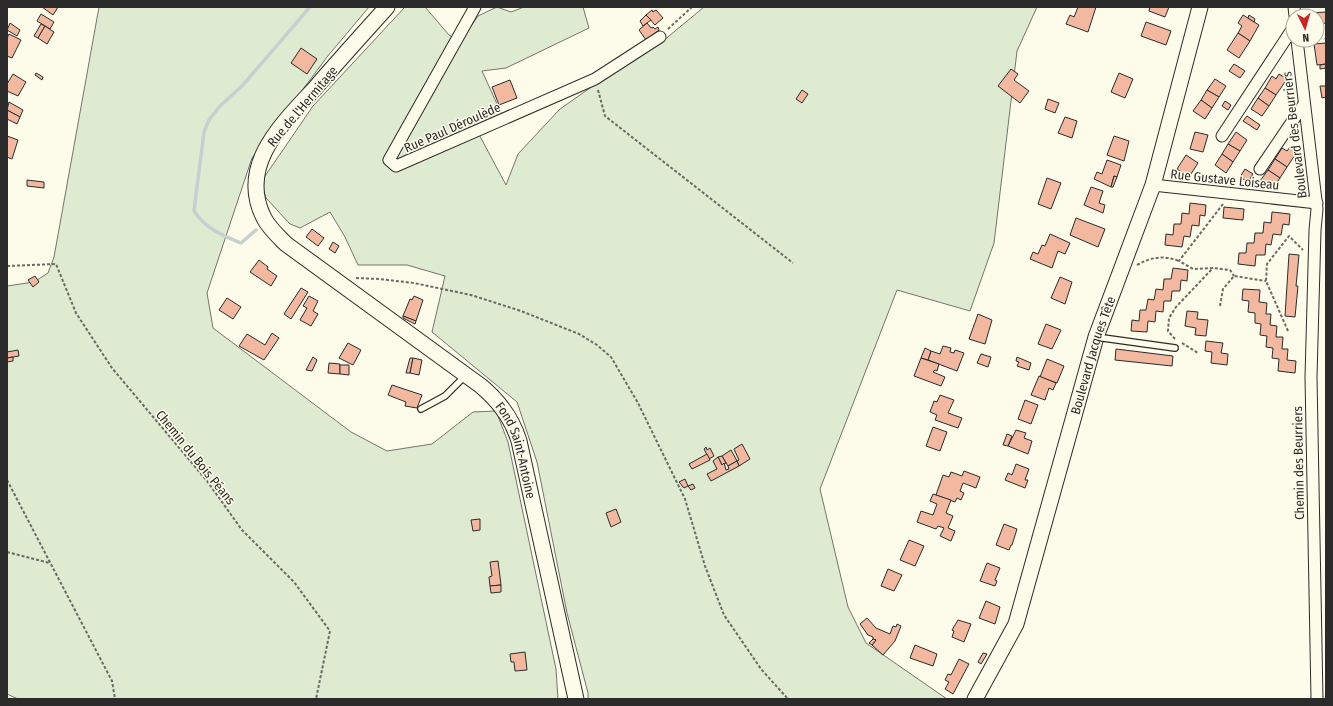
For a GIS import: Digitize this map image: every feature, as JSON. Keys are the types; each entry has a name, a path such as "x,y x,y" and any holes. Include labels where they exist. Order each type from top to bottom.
{"main road":[{"name":"Rue de l'Hermitage","path":"338,282 286,244 265,220 257,196 257,176 262,155 275,133 387,7"},
{"name":"Boulevard Jacques Tête","path":"975,699 1016,624 1096,337 1153,185 1200,7"},
{"name":"Fond Saint-Antoine","path":"338,282 466,375 495,398 516,430 576,697"}],"street":[{"name":"Rue Paul Déroulède","path":"474,7 389,160 396,166 595,79 660,37"},
{"path":"1222,136 1285,40"},
{"name":"Boulevard des Beurriers","path":"1299,48 1304,104 1321,226"},
{"path":"1260,170 1304,104"},
{"name":"Rue Gustave Loiseau","path":"1153,185 1317,203"},
{"name":"Chemin des Beurriers","path":"1316,699 1311,377 1314,250 1321,226"}],"lane":[{"path":"1096,337 1175,348"},
{"path":"421,409 444,396 466,375"}],"path":[{"path":"660,37 692,7"},
{"path":"595,79 605,116 793,263"},
{"path":"1180,261 1223,204 1224,193"},
{"path":"1288,331 1266,281 1267,264 1289,236 1303,250 1314,250"},
{"path":"1136,266 1155,258 1169,256 1193,268 1230,270 1234,276 1266,281"},
{"name":"Chemin du Bois Péans","path":"7,266 56,264 76,313 112,368 206,481 242,530 294,582 330,631 316,699"},
{"path":"1198,353 1176,340 1168,331 1169,318 1176,307 1213,268"},
{"path":"1220,306 1223,289 1234,276"},
{"path":"338,282 357,278 379,279 414,283 472,295 521,311 579,334 597,345 611,358 638,402 685,499 705,566 724,615 762,669 788,699"},
{"path":"7,480 112,681 115,699"},
{"path":"7,552 50,563"}],"green space":[{"path":"99,7 369,7 327,57 252,158 207,293 213,328 351,432 387,451 432,444 473,412 496,411 508,442 556,669 558,699 18,699 7,694 7,286 34,282 48,273 54,257"},
{"path":"405,7 425,7 449,35 460,42 478,16 497,7 511,12 524,7 583,7 589,28 506,68 482,71 502,115 475,127 506,185 518,154 560,109 600,81 663,41 704,7 1037,7 1017,51 994,243 970,311 897,290 820,489 848,607 866,643 947,699 588,699 588,693 567,613 537,462 517,402 432,332 445,276 407,265 358,265 345,237 330,212 300,228 290,224 266,198 261,182 313,106"}],"building":[{"path":"42,7 58,7 53,15"},
{"path":"1078,7 1096,7 1088,32 1066,24 1070,15 1074,17"},
{"path":"1150,7 1169,7 1165,17 1149,11"},
{"path":"652,10 653,12 656,10 663,18 655,25 646,15"},
{"path":"1325,12 1326,12 1325,23"},
{"path":"41,14 54,22 50,29 37,21"},
{"path":"646,15 651,20 643,26 640,21"},
{"path":"1243,15 1259,25 1250,41 1238,33 1242,26 1238,23"},
{"path":"1249,15 1255,19 1254,22 1248,18"},
{"path":"1146,22 1171,31 1166,45 1141,36"},
{"path":"10,23 20,30 17,36 7,30"},
{"path":"647,23 651,28 653,27 655,29 658,27 659,30 646,40 639,30"},
{"path":"41,24 45,26 38,38 34,36"},
{"path":"45,26 54,32 47,44 38,38"},
{"path":"1238,33 1250,41 1239,58 1227,50"},
{"path":"9,34 21,40 12,58 7,56 7,38"},
{"path":"1325,43 1326,64 1317,65 1315,48 1325,48"},
{"path":"301,48 317,59 307,74 291,63"},
{"path":"1234,64 1245,71 1240,78 1229,71"},
{"path":"1326,64 1326,68 1320,69 1320,65"},
{"path":"1011,69 1018,74 1014,80 1029,91 1020,103 998,86"},
{"path":"36,73 43,77 42,80 35,75"},
{"path":"1119,73 1133,79 1125,98 1111,92"},
{"path":"13,74 26,82 18,96 7,91 7,84"},
{"path":"1279,74 1287,79 1276,95 1265,88 1272,76 1276,79"},
{"path":"1215,79 1226,86 1219,97 1207,90"},
{"path":"510,80 517,98 499,105 492,87"},
{"path":"1320,86 1326,86 1326,97 1322,98"},
{"path":"1265,88 1276,95 1269,106 1258,98"},
{"path":"802,90 808,94 802,103 796,99"},
{"path":"1207,90 1219,97 1212,108 1201,100"},
{"path":"1258,98 1269,106 1262,116 1251,109"},
{"path":"1048,99 1059,103 1055,113 1045,109"},
{"path":"1201,100 1212,108 1205,119 1193,111"},
{"path":"1225,101 1231,105 1228,110 1222,106"},
{"path":"9,102 23,110 20,117 7,110"},
{"path":"7,110 20,117 17,124 7,119"},
{"path":"1247,116 1260,125 1257,130 1243,121"},
{"path":"1065,117 1077,121 1072,138 1058,133"},
{"path":"1195,132 1208,135 1203,152 1190,149"},
{"path":"1236,132 1247,140 1240,151 1228,144"},
{"path":"7,136 18,140 12,159 7,157"},
{"path":"1114,136 1129,141 1124,161 1107,155"},
{"path":"1228,144 1240,151 1233,162 1222,154"},
{"path":"1290,147 1297,152 1287,167 1275,159 1282,148 1287,151"},
{"path":"1222,154 1233,162 1226,173 1215,165"},
{"path":"1186,155 1198,163 1189,177 1177,169"},
{"path":"1275,159 1287,167 1280,178 1268,170"},
{"path":"1107,160 1121,165 1117,177 1114,176 1111,187 1094,179 1097,172 1102,174"},
{"path":"1245,169 1253,174 1248,182 1240,177"},
{"path":"1268,170 1280,178 1272,189 1260,181"},
{"path":"1114,176 1117,177 1113,187 1111,187"},
{"path":"1047,178 1061,183 1051,209 1038,204"},
{"path":"27,180 44,182 44,188 27,186"},
{"path":"1091,187 1103,191 1099,203 1105,205 1103,213 1084,205"},
{"path":"1190,203 1206,205 1205,216 1200,215 1199,226 1192,225 1190,237 1184,236 1182,247 1165,245 1166,234 1173,235 1174,224 1181,224 1182,213 1189,214"},
{"path":"1224,207 1244,209 1243,220 1223,218"},
{"path":"1272,212 1290,214 1289,225 1283,224 1281,235 1273,234 1271,245 1266,244 1265,255 1256,255 1255,266 1238,264 1239,253 1246,253 1247,243 1254,243 1255,233 1263,233 1264,222 1271,223"},
{"path":"1076,218 1105,229 1098,247 1070,235"},
{"path":"312,229 324,238 318,246 306,237"},
{"path":"1050,234 1070,243 1065,254 1058,251 1052,268 1030,259 1033,252 1038,254 1042,245 1045,246"},
{"path":"333,242 339,246 335,253 329,249"},
{"path":"1289,254 1299,255 1295,317 1285,316"},
{"path":"259,260 268,267 267,269 277,276 271,286 250,272"},
{"path":"1173,268 1188,270 1187,281 1181,280 1180,291 1172,291 1171,301 1164,301 1163,312 1156,311 1155,322 1148,321 1147,332 1131,331 1132,320 1139,321 1140,310 1146,310 1148,299 1154,300 1156,289 1163,290 1164,279 1171,279"},
{"path":"35,276 39,282 33,287 28,280"},
{"path":"1060,277 1072,282 1065,304 1051,298"},
{"path":"301,288 308,292 291,319 284,314"},
{"path":"1243,289 1260,290 1259,302 1267,303 1266,314 1271,314 1270,325 1277,326 1276,337 1283,337 1282,349 1288,349 1287,360 1296,361 1295,373 1278,371 1279,359 1272,358 1273,348 1266,347 1267,336 1260,335 1261,324 1255,323 1255,313 1248,312 1249,301 1242,300"},
{"path":"309,296 318,301 313,311 318,314 311,326 300,320 307,308 303,306"},
{"path":"414,296 423,300 416,321 403,316 410,299 412,300"},
{"path":"227,298 241,307 233,319 219,310"},
{"path":"1187,311 1198,312 1197,319 1208,320 1206,336 1195,335 1196,328 1185,326"},
{"path":"978,314 992,320 985,344 969,339"},
{"path":"403,316 416,321 415,324 403,318"},
{"path":"1046,324 1061,330 1052,349 1038,344"},
{"path":"272,333 279,338 264,360 239,346 247,334 265,345"},
{"path":"1206,341 1223,343 1221,353 1228,354 1227,365 1211,363 1212,352 1205,351"},
{"path":"348,343 361,350 353,365 339,358"},
{"path":"943,346 951,348 950,352 954,353 955,350 964,353 957,371 928,360 931,351 940,354"},
{"path":"925,348 931,351 928,360 921,358"},
{"path":"1116,349 1173,356 1172,366 1115,360"},
{"path":"18,350 19,356 7,358 7,352"},
{"path":"981,354 991,357 988,367 977,363"},
{"path":"13,357 13,361 7,362 7,358"},
{"path":"313,357 317,360 312,371 306,370"},
{"path":"1017,357 1031,363 1029,370 1017,366 1019,362 1016,361"},
{"path":"410,358 413,358 410,373 406,373"},
{"path":"413,358 422,360 419,375 410,373"},
{"path":"921,358 939,364 937,371 935,370 933,372 945,377 941,386 914,376"},
{"path":"1047,359 1064,366 1057,383 1040,377"},
{"path":"329,363 340,364 340,374 328,373"},
{"path":"340,365 349,365 349,375 340,374"},
{"path":"1039,376 1056,383 1053,390 1049,388 1045,400 1031,395"},
{"path":"392,385 422,395 417,408 405,406 406,402 388,395"},
{"path":"940,395 954,400 948,413 962,418 958,428 935,420 937,415 930,412 934,401 937,402"},
{"path":"1025,400 1038,405 1031,424 1018,419"},
{"path":"933,427 947,432 940,451 926,446"},
{"path":"1016,430 1026,433 1024,438 1032,441 1028,454 1008,446"},
{"path":"1007,434 1012,436 1008,446 1003,445"},
{"path":"742,444 750,459 739,466 737,461 739,460 734,449"},
{"path":"706,447 707,450 710,448 714,456 709,459 704,449"},
{"path":"731,450 737,461 728,466 722,456"},
{"path":"707,454 710,460 692,469 689,464"},
{"path":"722,456 726,463 722,465 718,457"},
{"path":"718,457 722,465 724,463 726,470 729,469 728,466 737,461 739,466 711,481 707,474 717,469 713,461"},
{"path":"1016,464 1029,469 1025,480 1028,480 1025,488 1005,480 1008,473 1012,475"},
{"path":"964,471 980,477 976,488 963,483 960,491 964,493 961,500 957,498 955,502 936,495 943,475 949,477 951,472 962,476"},
{"path":"685,479 688,486 684,488 679,482"},
{"path":"693,484 695,488 691,490 688,486"},
{"path":"933,494 951,500 946,513 953,516 948,528 955,531 951,541 940,536 944,528 938,526 936,529 917,522 921,511 933,515 937,504 930,501"},
{"path":"616,509 621,522 611,527 606,513"},
{"path":"480,519 480,530 473,531 471,520"},
{"path":"1004,524 1017,529 1009,550 996,545"},
{"path":"909,540 924,546 915,566 900,560"},
{"path":"498,561 501,585 490,586 489,577 492,576 490,562"},
{"path":"987,563 1000,568 995,580 997,581 995,586 980,581"},
{"path":"888,569 902,575 894,591 881,586"},
{"path":"501,585 501,592 491,593 490,586"},
{"path":"986,601 1000,607 995,624 979,618"},
{"path":"867,618 876,628 890,634 893,626 896,627 897,624 901,626 895,641 883,655 872,645 876,640 868,635 860,624"},
{"path":"958,620 971,624 964,642 952,637 954,631 952,630"},
{"path":"873,639 876,640 872,645 869,643"},
{"path":"915,645 937,654 933,666 910,658"},
{"path":"525,652 527,670 515,671 514,662 511,662 510,654"},
{"path":"983,653 987,654 981,664 978,662"},
{"path":"959,659 969,664 953,694 945,689 949,682 945,680 948,674 951,675"}],"waterway":[{"path":"256,230 241,243 209,227 194,211 204,132 209,120 219,107 242,86 310,7"}]}
